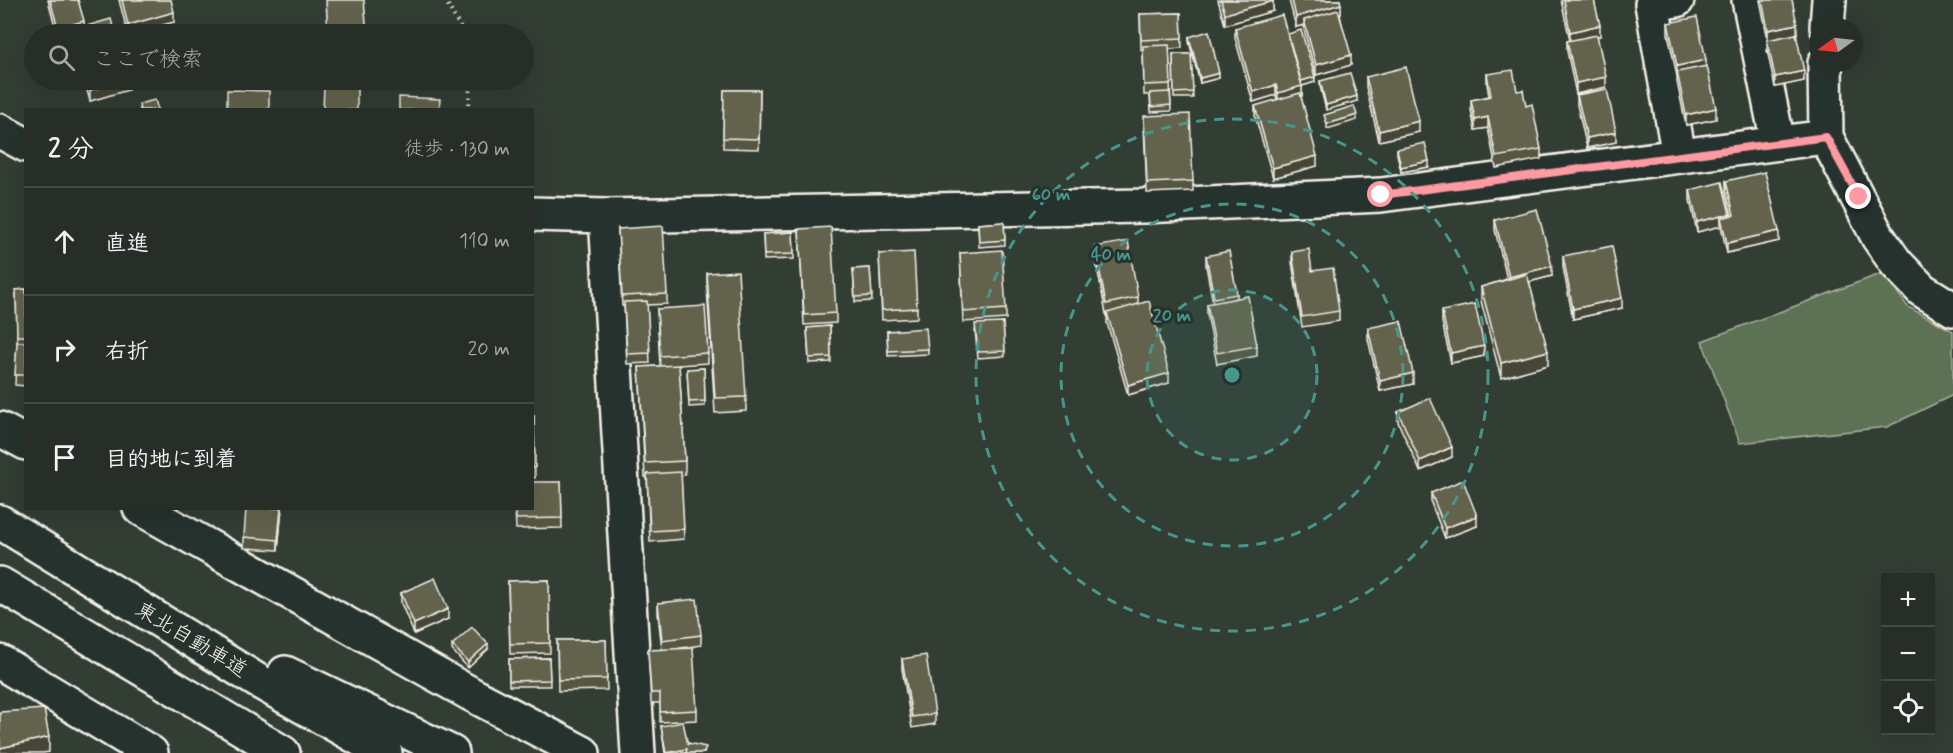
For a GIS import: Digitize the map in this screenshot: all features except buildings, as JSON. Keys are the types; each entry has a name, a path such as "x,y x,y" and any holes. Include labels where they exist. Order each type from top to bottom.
{"main road":[{"path":"1677,0 1652,4 1679,156"},
{"path":"1749,0 1778,143"},
{"path":"1828,18 1829,0"},
{"path":"1825,72 1826,137 1878,237 1896,263 1922,290 1953,309"},
{"path":"0,131 24,144"},
{"path":"534,214 606,216 1143,206 1381,195 1826,137"},
{"path":"606,216 638,753"},
{"path":"0,429 24,442"},
{"path":"144,510 471,694 583,753"},
{"name":"東北自動車道","path":"0,522 258,681 385,753"},
{"path":"91,580 452,753"},
{"path":"1,585 78,643 253,753"},
{"path":"1,585 283,753"},
{"path":"0,662 151,753"}],"path":[{"path":"445,0 458,24"},
{"path":"469,108 470,90"}],"green space":[{"path":"1883,273 1908,307 1953,331 1953,395 1887,427 1740,443 1702,341"}],"route":[{"path":"1381,195 1826,137 1859,197"}]}
